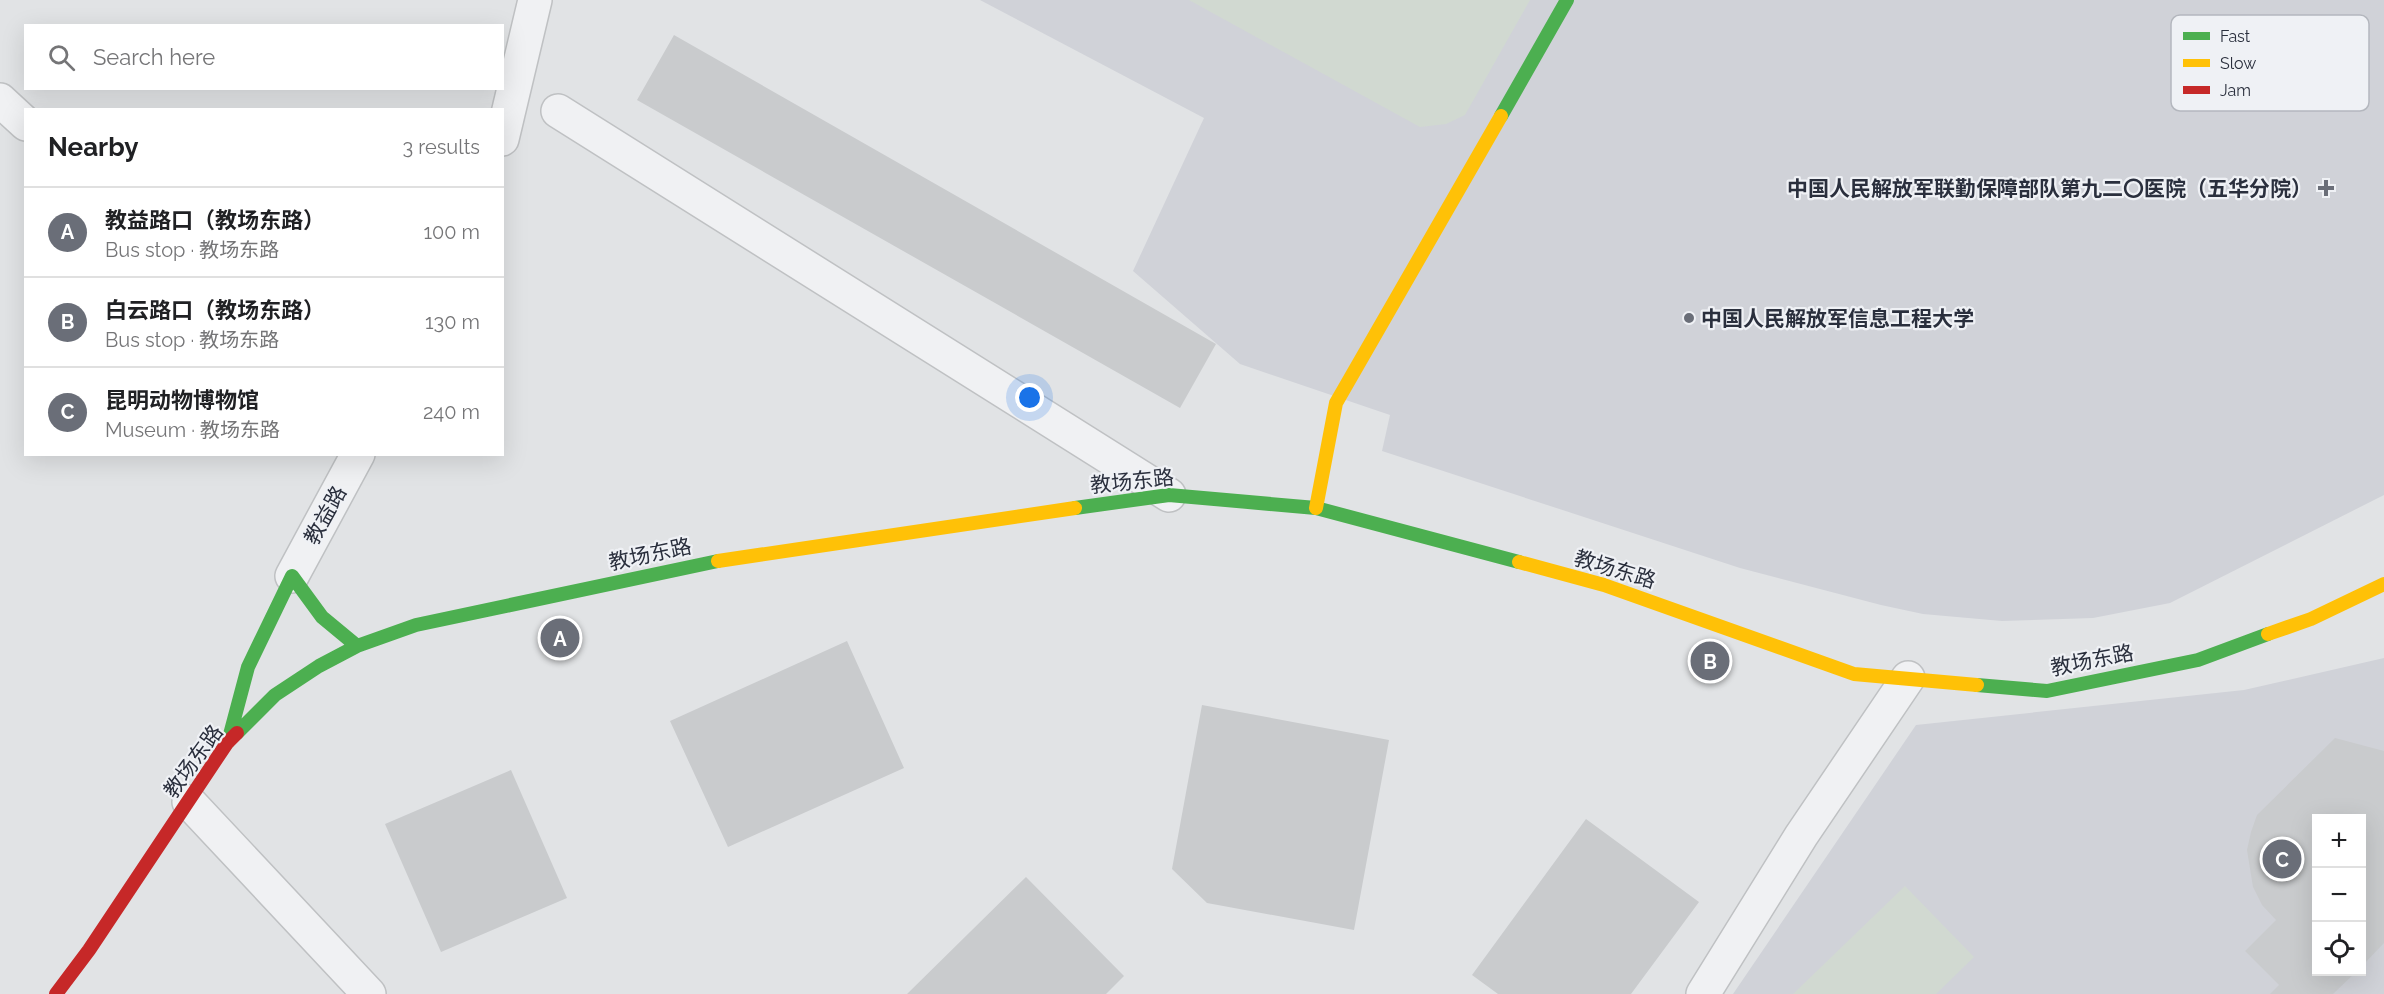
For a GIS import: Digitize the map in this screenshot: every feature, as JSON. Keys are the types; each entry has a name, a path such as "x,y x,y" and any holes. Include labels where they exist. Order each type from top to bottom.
{"street":[{"path":"504,130 534,0"},
{"path":"1316,508 1336,403 1567,0"},
{"path":"0,100 24,122"},
{"path":"558,111 1169,495"},
{"name":"教益路","path":"292,576 357,456"},
{"name":"教场东路","path":"56,994 89,950 227,743 275,695 319,666 357,646 416,625 746,555 1169,495 1316,508 1604,585 1854,674 2047,691 2198,660 2311,619 2384,584"},
{"path":"227,743 248,667 292,576 322,617 357,646"},
{"path":"1703,994 1802,836 1908,678"},
{"path":"189,802 369,994"}],"shaded area":[{"name":"中国人民解放军信息工程大学","path":"980,0 2384,0 2384,495 2170,603 2093,618 2002,621 1923,614 1740,568 1382,451 1390,415 1240,364 1133,271 1204,118"},
{"path":"1189,0 1530,0 1465,115 1446,124 1420,127"},
{"path":"2384,658 2384,994 1733,994 1916,725 2244,690"},
{"path":"1905,886 1974,957 1936,994 1793,994"}],"building":[{"path":"674,35 1216,344 1180,408 637,100"},
{"path":"847,641 904,768 728,847 670,721"},
{"path":"1202,705 1389,740 1354,930 1207,903 1172,869"},
{"path":"2335,738 2384,751 2384,943 2366,962 2366,814 2312,814 2312,976 2352,976 2333,994 2270,994 2279,985 2245,951 2276,920 2262,905 2253,887 2247,850 2257,815"},
{"path":"511,770 567,898 441,952 385,824"},
{"path":"1586,819 1699,902 1631,994 1498,994 1472,975"},
{"path":"1026,877 1124,976 1106,994 907,994"}],"traffic: fast":[{"path":"1501,116 1567,0"},
{"path":"1075,508 1169,495 1316,508 1519,562"},
{"path":"237,733 275,695 319,666 357,646 416,625 718,561"},
{"path":"228,742 248,667 292,576 322,617 357,646"},
{"path":"1977,685 2047,691 2198,660 2268,634"}],"traffic: slow":[{"path":"1316,508 1336,403 1501,116"},
{"path":"718,561 1075,508"},
{"path":"1519,562 1604,585 1854,674 1977,685"},
{"path":"2268,634 2311,619 2384,584"}],"traffic: jam":[{"path":"56,994 89,950 227,743 237,733"}],"place":[{"name":"中国人民解放军联勤保障部队第九二〇医院（五华分院）","path":"2326,188"},
{"name":"中国人民解放军信息工程大学","path":"1689,318"},
{"name":"教益路口（教场东路）","path":"560,638"},
{"name":"白云路口（教场东路）","path":"1710,661"},
{"name":"昆明动物博物馆","path":"2282,859"}]}
